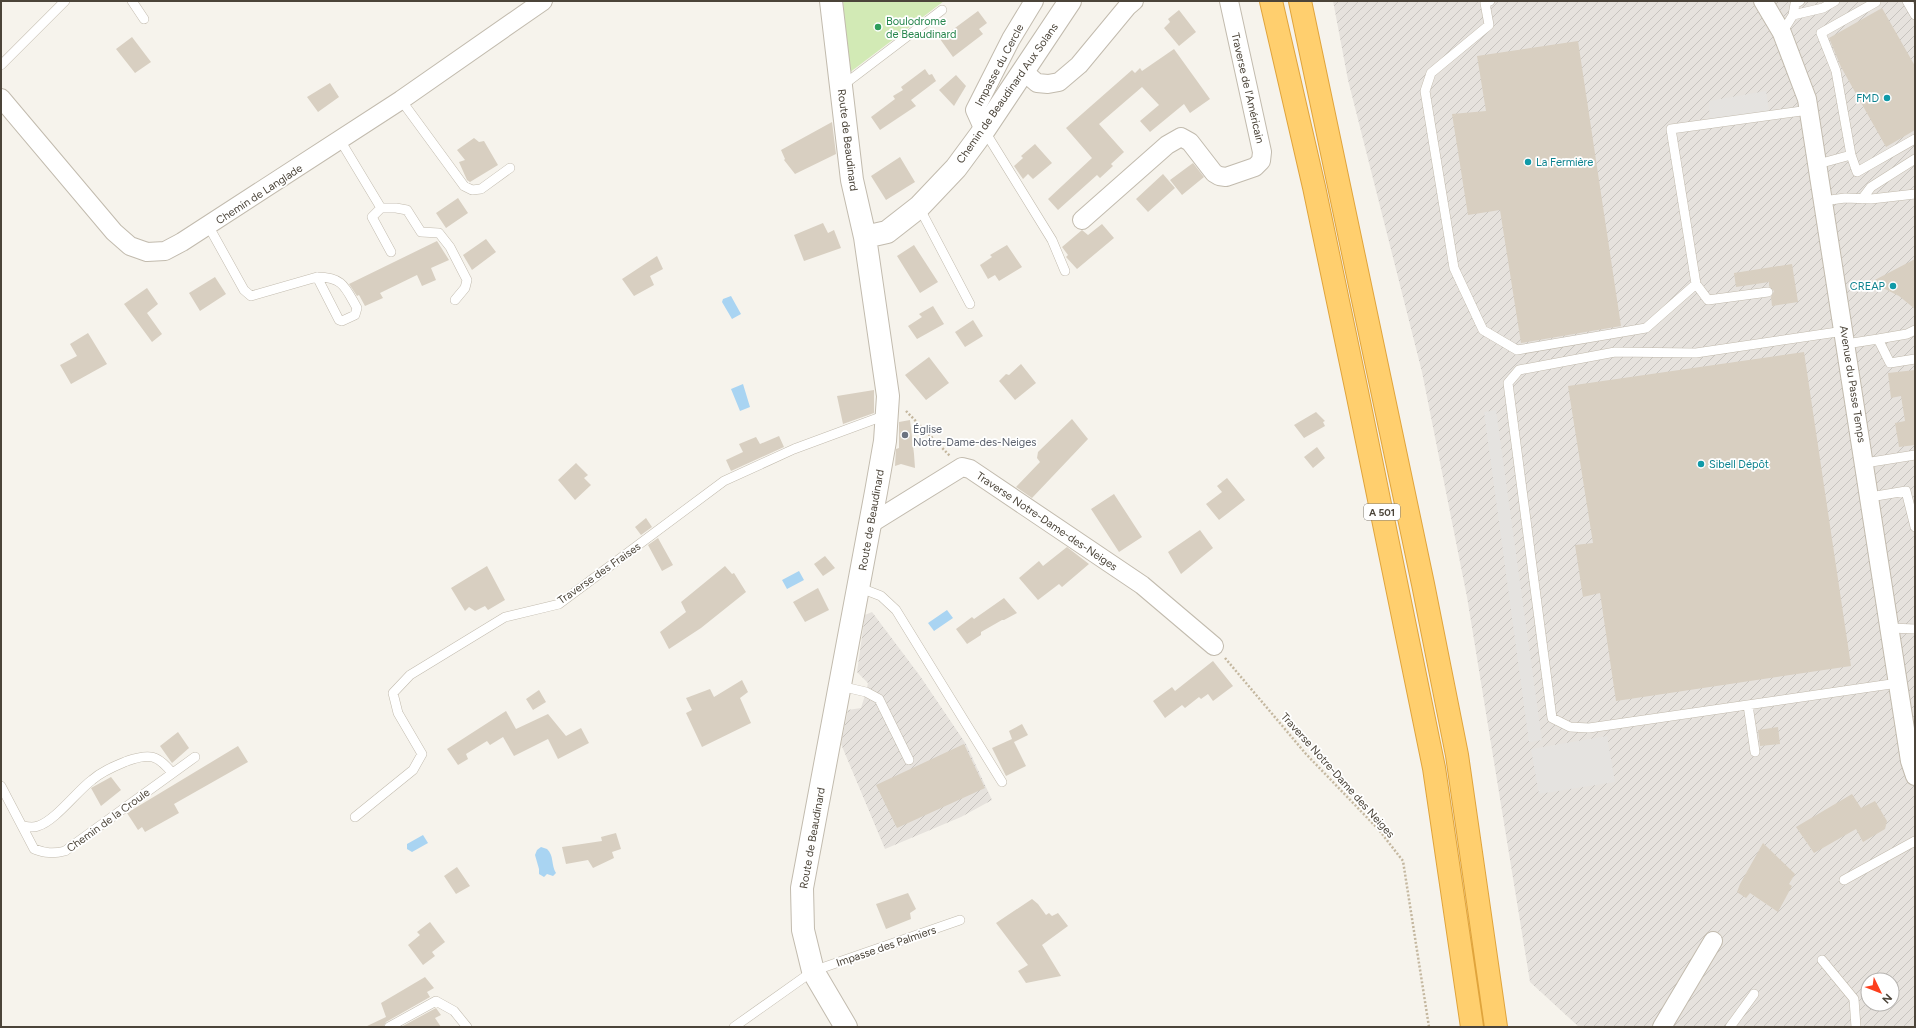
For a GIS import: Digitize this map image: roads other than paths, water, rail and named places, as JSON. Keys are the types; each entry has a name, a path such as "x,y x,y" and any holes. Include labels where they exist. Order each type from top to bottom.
{"highway":[{"name":"A 501","path":"1271,1 1356,385 1432,760 1472,1027"},
{"name":"A 501","path":"1300,1 1417,553 1457,755 1496,1027"}],"street":[{"name":"Chemin de Langlade","path":"1,98 114,232 130,246 147,252 165,251 209,227 401,100 543,1"},
{"name":"Route de Beaudinard","path":"831,1 852,180 865,236 888,396 894,412 885,441 802,888 803,930 813,971 846,1027"},
{"name":"Impasse du Cercle","path":"984,130 975,110 1011,39 1034,1"},
{"name":"Chemin de Beaudinard Aux Solans","path":"865,236 887,232 919,207 956,168 984,130 1070,1"},
{"path":"1023,72 1037,83 1048,84 1059,82 1079,65 1127,7 1134,1"},
{"name":"Traverse de l'Américain","path":"1082,220 1167,145 1182,137 1190,142 1214,173 1219,176 1226,177 1255,167 1261,161 1262,152 1229,1"},
{"name":"Avenue du Passe Temps","path":"1763,1 1773,15 1782,33 1807,99 1865,463 1910,761 1915,776"},
{"name":"Traverse Notre-Dame-des-Neiges","path":"870,524 962,467 970,469 1142,585 1214,646"},
{"path":"1662,1027 1713,941"}],"lane":[{"path":"1,65 65,1"},
{"path":"132,1 144,19"},
{"path":"1782,33 1793,15 1795,4 1800,1"},
{"path":"1793,15 1823,8 1835,1"},
{"path":"1907,1 1915,15"},
{"path":"1487,2 1489,25 1431,73 1425,91 1454,268 1483,330 1517,350 1646,328 1696,284"},
{"path":"1876,2 1820,33 1836,71 1850,155 1857,172 1915,139"},
{"path":"842,86 942,10"},
{"path":"401,100 464,186 472,190 481,189 510,168"},
{"path":"1768,292 1708,300 1696,284 1671,129 1809,110"},
{"path":"984,130 1052,240 1065,271"},
{"path":"340,140 381,208"},
{"path":"1818,164 1850,155"},
{"path":"1862,198 1871,187 1915,159"},
{"path":"1823,201 1845,198 1915,194"},
{"path":"919,207 970,304"},
{"path":"391,252 372,217 381,208 407,210 421,232 439,233 450,247 467,280 465,288 455,300"},
{"path":"209,227 244,290 251,296 317,277 329,277 343,284 357,308 355,315 342,321 339,320 317,277"},
{"path":"1898,683 1589,728 1570,727 1552,718 1508,383 1519,370 1615,352 1650,354 1696,353 1845,337 1878,339 1907,334 1915,330"},
{"path":"1878,339 1890,363 1915,359"},
{"name":"Traverse des Fraises","path":"355,817 413,770 422,754 398,713 393,693 410,675 505,617 559,604 724,481 794,449 894,412"},
{"path":"1865,463 1915,454"},
{"path":"1870,497 1906,491 1912,509 1915,527"},
{"path":"858,587 881,596 896,610 1002,782"},
{"path":"1890,628 1915,629"},
{"path":"840,686 866,692 879,700 909,760"},
{"path":"1748,705 1755,752"},
{"path":"23,826 39,826 91,780 110,768 137,758 151,757 162,760 172,773"},
{"name":"Chemin de la Croule","path":"1,786 34,849 44,853 55,854 65,851 195,757"},
{"path":"1844,880 1915,841"},
{"name":"Impasse des Palmiers","path":"734,1027 813,971 960,920"},
{"path":"1822,960 1854,999 1856,1027"},
{"path":"1733,1026 1754,994"},
{"path":"389,1027 436,1001 454,1011 467,1027"}],"water":[{"path":"731,296 741,314 732,319 722,302 723,299"},
{"path":"743,384 750,407 740,411 731,389"},
{"path":"799,571 804,580 787,589 782,580"},
{"path":"947,610 953,618 934,631 928,623"},
{"path":"423,835 428,843 412,852 407,849 407,844"},
{"path":"541,847 547,849 551,854 553,867 556,873 553,876 547,874 544,877 539,874 535,855 537,850"}],"place":[{"name":"Boulodrome de Beaudinard","path":"878,27"},
{"name":"FMD","path":"1887,98"},
{"name":"La Fermière","path":"1528,162"},
{"name":"CREAP","path":"1893,286"},
{"name":"Église Notre-Dame-des-Neiges","path":"905,435"},
{"name":"Sibell Dépôt","path":"1701,464"}]}
